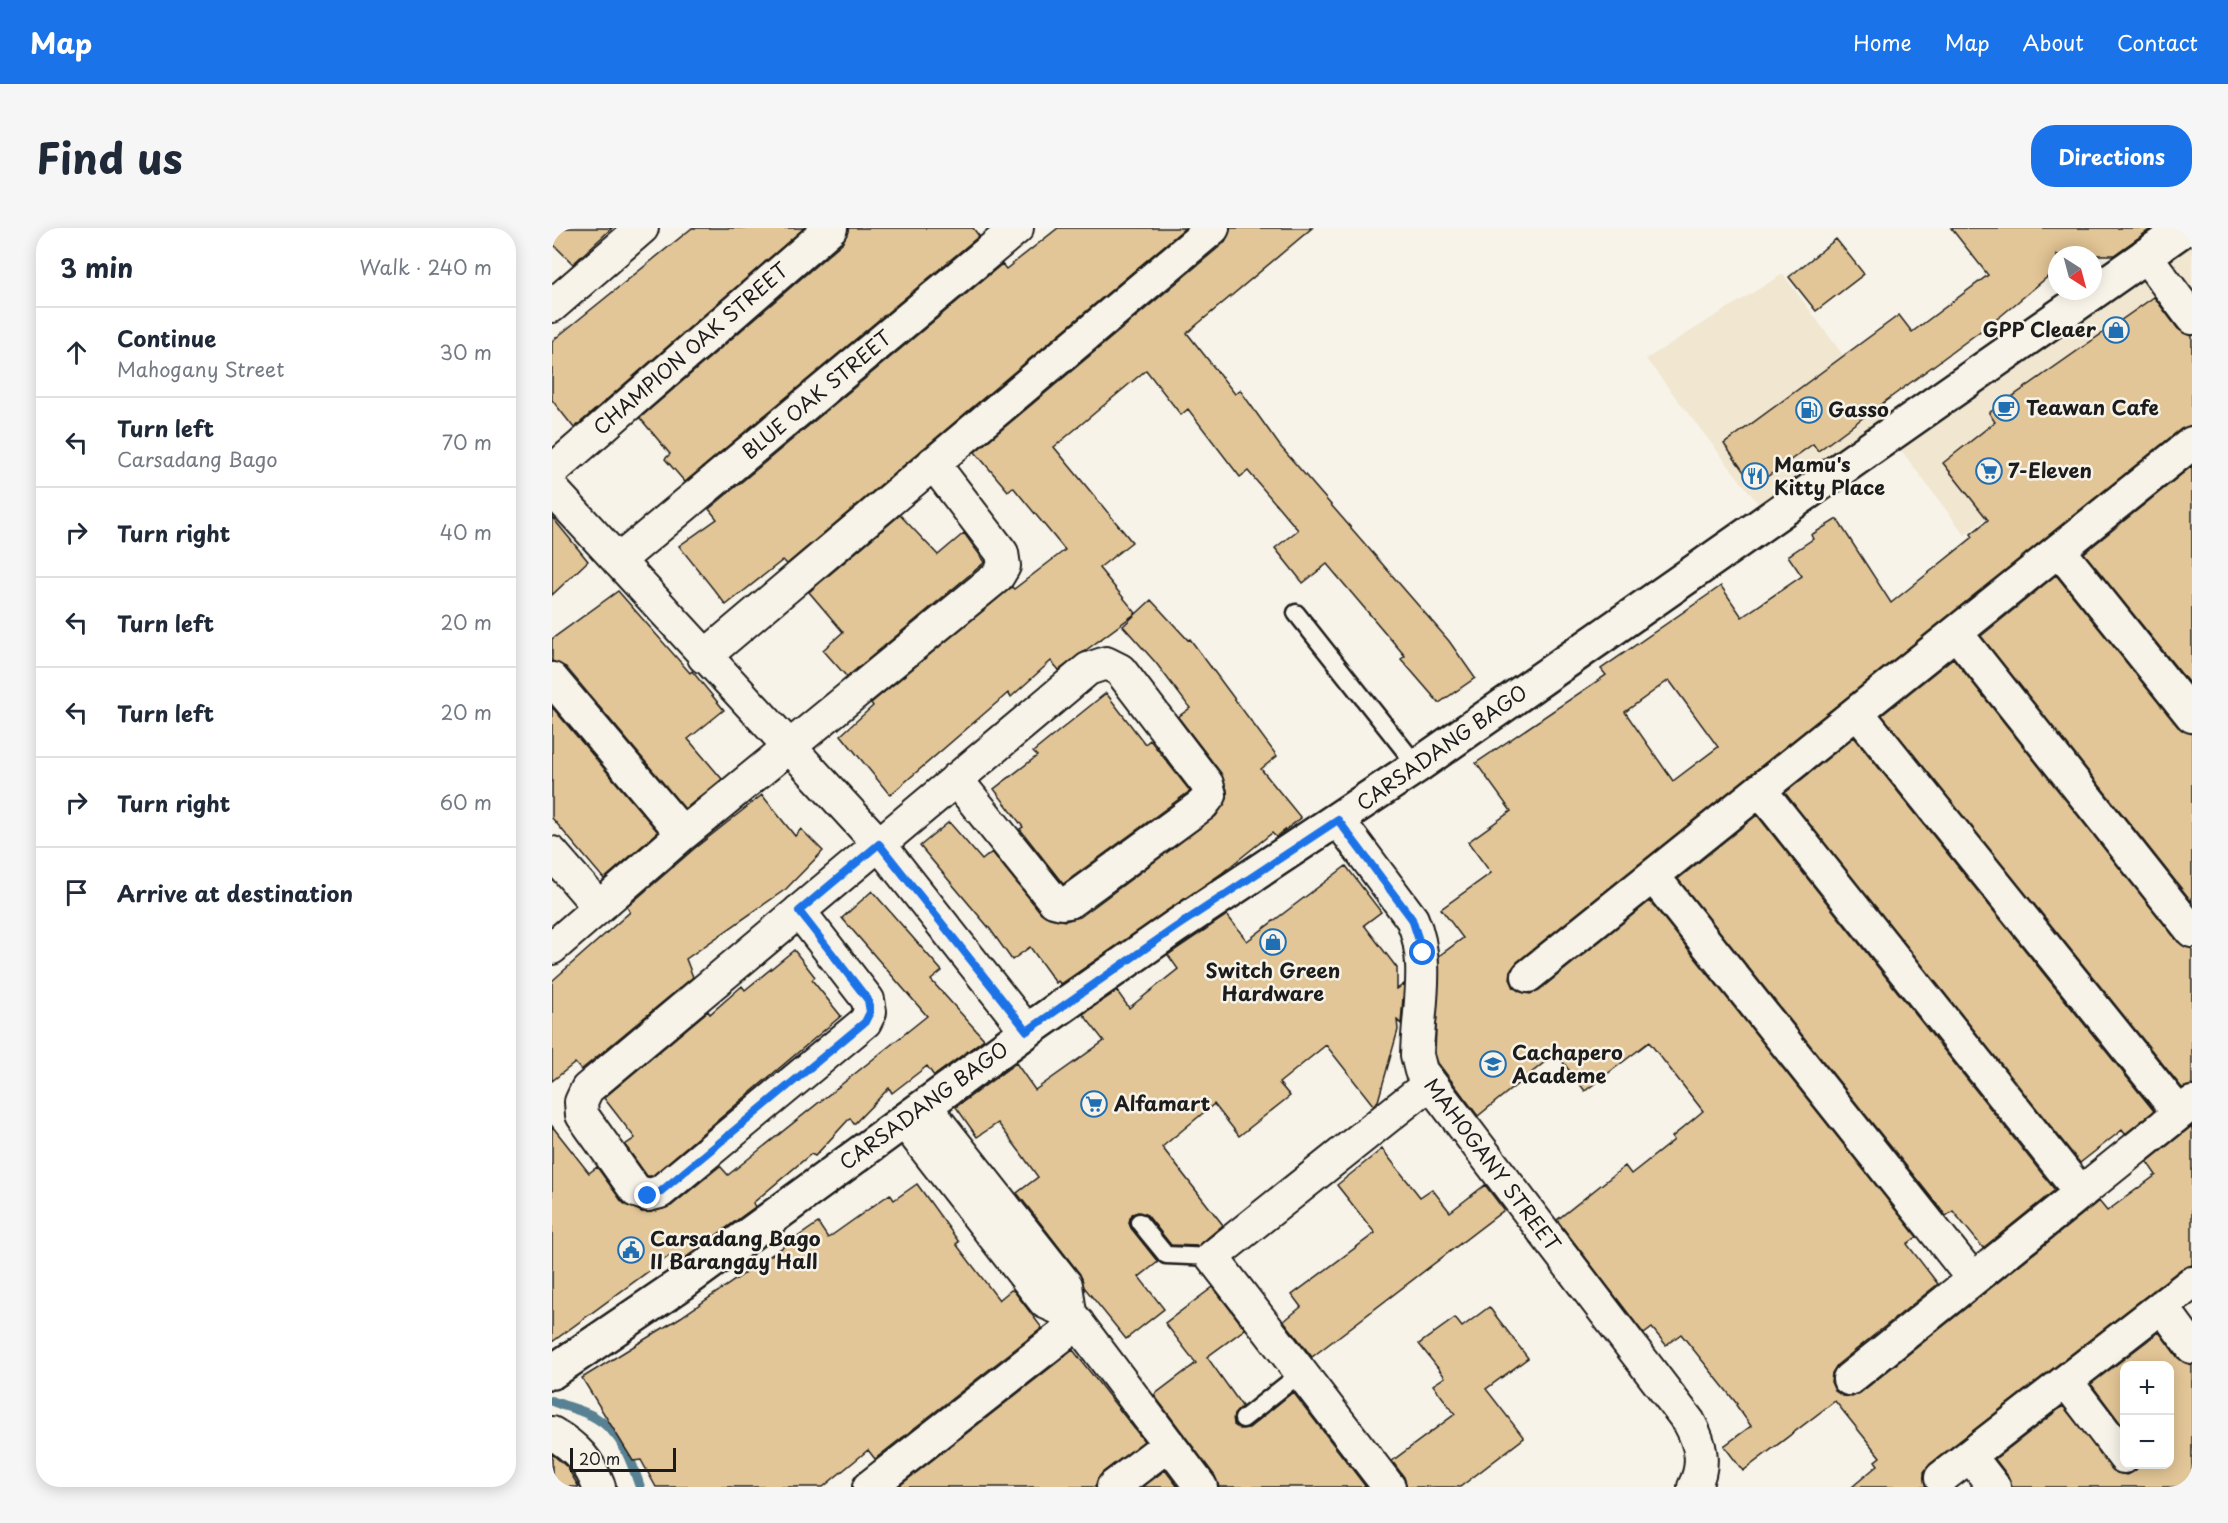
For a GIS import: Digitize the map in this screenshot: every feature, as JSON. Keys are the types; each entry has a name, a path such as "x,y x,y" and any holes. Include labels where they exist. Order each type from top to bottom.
{"street":[{"path":"557,292 642,228"},
{"name":"CHAMPION OAK STREET","path":"552,471 831,228"},
{"name":"BLUE OAK STREET","path":"618,561 1017,228"},
{"path":"704,657 1214,228"},
{"name":"CARSADANG BAGO","path":"552,1372 684,1282 1027,1031 1176,927 1417,766 2185,228"},
{"path":"2145,255 2192,318"},
{"path":"1528,976 2192,443"},
{"path":"552,948 683,834 998,576 1004,566 1002,553 933,463"},
{"path":"552,489 704,657 879,844 1027,1031"},
{"path":"2059,550 2192,716"},
{"path":"1956,633 2192,931"},
{"path":"799,911 868,1000 870,1012 865,1022 660,1192 648,1196 636,1191 582,1115 581,1102 587,1089 956,779 1088,669 1106,663 1120,670 1208,784 1210,795 1202,805 1069,902 1062,903 1054,901 956,779"},
{"path":"552,679 683,834"},
{"path":"1850,1380 2185,1108 1857,712"},
{"path":"1760,790 2081,1193"},
{"name":"MAHOGANY STREET","path":"1338,820 1412,919 1419,934 1423,953 1417,1055 1421,1071 1689,1422 1699,1440 1702,1461 1694,1487"},
{"path":"552,853 598,907"},
{"path":"1653,876 1973,1279"},
{"path":"1389,1487 1212,1257 1429,1084"},
{"path":"914,1114 1045,1302 1074,1318 1201,1487"},
{"path":"1941,1478 2192,1283"},
{"path":"2162,1306 2192,1347"},
{"path":"869,1487 1074,1318"},
{"path":"2066,1381 2120,1452"},
{"path":"552,1433 576,1448 587,1461 599,1487"},
{"path":"1113,1487 1168,1444"},
{"path":"1970,1456 1994,1487"}],"lane":[{"path":"1296,613 1417,766"},
{"path":"1139,1222 1166,1255 1212,1257"},
{"path":"1243,1419 1301,1373"}],"shaded area":[{"path":"2192,246 2192,356 1965,535 1901,450"},
{"path":"1783,274 1888,416 1760,506 1646,359"}],"building":[{"path":"552,228 612,228 573,264 552,243"},
{"path":"692,228 804,228 574,428 552,400 552,341"},
{"path":"849,228 973,228 979,236 685,482 665,459 670,454 640,418 843,242"},
{"path":"1058,228 1185,228 787,564 783,560 726,605 679,546 717,519 709,509 1002,264 1006,269"},
{"path":"1231,228 1312,228 1187,333 1235,394 1240,390 1280,446 1449,641 1475,678 1439,703 1401,659 1405,656 1327,564 1303,583 1275,548 1298,530 1248,471 1240,477 1188,409 1181,415 1146,370 1054,447 1132,542 1099,568 1136,613 1059,670 1051,661 1011,697 1008,693 890,795 841,735 873,706 871,703 1012,587 1014,589 1065,550 1013,487 1008,491 975,452 1225,242"},
{"path":"1951,228 2152,228 2114,255 2102,255 2102,246 2048,246 2048,277 2002,315 1818,451 1813,444 1754,486 1724,444 1899,315 1912,332 1988,275"},
{"path":"1836,239 1864,274 1816,311 1789,277"},
{"path":"2154,297 2178,329 2192,336 2192,425 2181,429 1517,962 1511,970 1510,979 1514,988 1521,992 1530,994 1539,990 1650,901 1917,1237 1907,1244 1938,1284 1837,1365 1832,1373 1831,1382 1835,1391 1843,1396 1852,1397 1860,1393 2099,1201 2107,1211 2156,1175 2147,1162 2192,1126 2192,1265 2181,1269 1930,1464 1924,1472 1926,1487 1852,1487 1878,1465 1875,1461 1880,1457 1835,1401 1743,1471 1724,1446 1751,1426 1737,1404 1681,1334 1666,1345 1652,1328 1644,1334 1557,1220 1625,1166 1631,1174 1674,1140 1672,1137 1703,1111 1649,1042 1585,1091 1556,1053 1478,1116 1438,1063 1435,1053 1439,956 1463,938 1441,909 1491,873 1468,842 1511,811 1476,763 1606,675 1601,669 1721,586 1742,617 1802,576 1788,556 1813,539 1811,535 1837,519 1891,603 1973,537 1971,534 1988,520 1943,463 1995,422 1989,413","holes":["1669,680 1718,747 1673,781 1625,712"]},
{"path":"2192,466 2192,687 2084,553"},
{"path":"900,515 938,555 964,533 985,562 847,677 823,650 843,632 809,592"},
{"path":"552,517 588,561 552,595"},
{"path":"2056,575 2178,727 2192,734 2192,902 1981,636"},
{"path":"618,591 690,673 692,671 724,710 688,739 722,779 685,809 566,667 552,661 552,639"},
{"path":"1151,600 1188,640 1190,639 1277,756 1261,769 1301,818 1276,837 1272,833 1222,873 1061,984 1058,981 1056,983 1030,947 1012,960 990,929 920,846 949,822 982,860 992,852 1041,913 1050,918 1065,921 1080,917 1216,816 1227,799 1227,790 1221,773 1178,717 1190,708 1156,663 1123,626"},
{"path":"1953,658 2178,942 2192,949 2192,1085 2182,1088 1882,715"},
{"path":"1106,693 1145,744 1150,740 1190,791 1063,884 1020,829 1023,827 994,789 1037,756 1033,752"},
{"path":"552,707 658,832 604,879 552,818"},
{"path":"1854,737 2154,1111 2125,1134 2122,1130 2080,1163 1785,793"},
{"path":"762,795 795,836 801,829 823,851 786,889 686,959 693,977 581,1070 575,1063 552,1081 552,981 630,912 627,907 695,848"},
{"path":"1757,815 2055,1190 1983,1248 1953,1211 1946,1216 1678,879"},
{"path":"1346,866 1381,912 1364,925 1397,968 1397,989 1404,984 1401,1024 1397,1020 1398,1030 1378,1101 1373,1105 1326,1045 1279,1083 1290,1096 1239,1136 1214,1104 1162,1147 1223,1225 1198,1246 1171,1245 1147,1215 1138,1212 1132,1214 1129,1223 1131,1228 1158,1262 1139,1277 1164,1309 1126,1339 1084,1287 1080,1274 1017,1193 1038,1177 1020,1152 998,1123 977,1137 956,1107 1016,1063 1035,1090 1104,1041 1083,1014 1117,991 1129,1008 1178,969 1168,955 1227,915 1247,941"},
{"path":"872,891 942,971 931,980 984,1039 934,1076 927,1066 892,1093 889,1088 854,1124 850,1118 815,1156 811,1154 753,1203 755,1207 678,1263 672,1254 552,1342 552,1126 589,1173 597,1167 622,1202 642,1212 652,1212 671,1206 720,1166 728,1175 927,1016 842,918"},
{"path":"794,950 815,977 812,980 841,1016 652,1176 647,1176 625,1145 635,1138 604,1098 708,1011 710,1014 742,986 745,990"},
{"path":"1382,1149 1420,1197 1432,1189 1450,1212 1485,1185 1504,1210 1312,1357 1284,1321 1301,1307 1292,1295 1375,1233 1337,1185"},
{"path":"917,1184 959,1242 956,1244 999,1300 1011,1290 1014,1291 1042,1328 875,1459 868,1450 823,1487 656,1487 641,1460 633,1461 582,1378 681,1317 818,1223 828,1238 890,1194 894,1200"},
{"path":"1213,1287 1245,1329 1207,1357 1242,1406 1234,1415 1234,1425 1240,1429 1249,1428 1293,1392 1366,1487 1219,1487 1215,1476 1154,1395 1196,1363 1165,1323"},
{"path":"1489,1307 1528,1358 1486,1389 1524,1438 1460,1487 1407,1487 1404,1477 1392,1461 1455,1414 1433,1385 1445,1377 1419,1344 1455,1318 1462,1327"},
{"path":"2159,1332 2178,1358 2192,1365 2192,1487 2012,1487 2008,1476 1995,1459 2063,1406 2117,1473 2127,1475 2136,1469 2174,1469 2174,1361 2121,1361"},
{"path":"1073,1350 1144,1441 1102,1473 1095,1487 898,1487"},
{"path":"2120,1362 2120,1423 2091,1384"},
{"path":"552,1454 567,1467 579,1487 552,1487"},
{"path":"1165,1470 1178,1487 1143,1487"}],"waterway":[{"path":"552,1401 591,1415 613,1431 629,1457 640,1487"}],"place":[{"name":"GPP Cleaer","path":"2116,330"},
{"name":"Teawan Cafe","path":"2006,408"},
{"name":"Gasso","path":"1809,410"},
{"name":"7-Eleven","path":"1989,471"},
{"name":"Mamu's Kitty Place","path":"1755,476"},
{"name":"Switch Green Hardware","path":"1273,942"},
{"name":"Cachapero Academe","path":"1493,1064"},
{"name":"Alfamart","path":"1094,1104"},
{"name":"Carsadang Bago II Barangay Hall","path":"631,1250"}],"route":[{"path":"648,1196 660,1192 865,1022 870,1012 868,1000 799,911 879,844 1027,1031 1176,927 1338,820 1412,919 1419,934 1423,953"}]}
